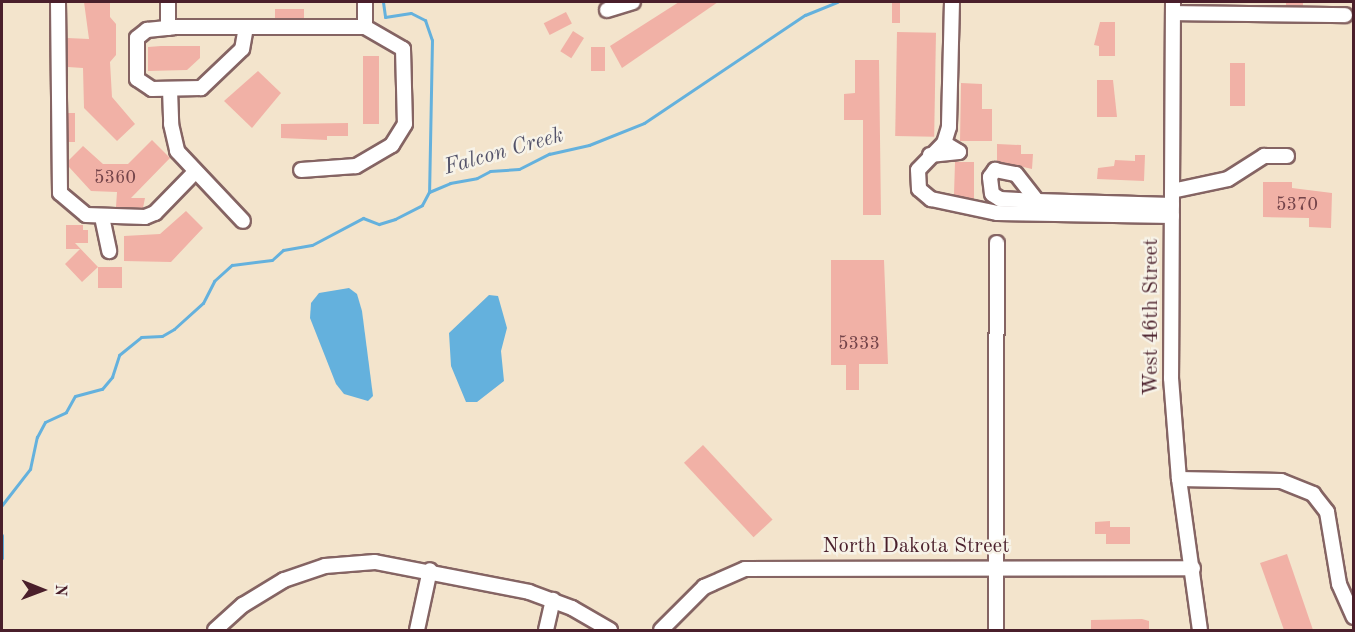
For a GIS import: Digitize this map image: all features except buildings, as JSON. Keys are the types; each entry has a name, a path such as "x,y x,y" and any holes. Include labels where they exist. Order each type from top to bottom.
{"street":[{"path":"58,2 58,189 76,209 102,217 150,216 195,172"},
{"path":"168,2 168,28"},
{"path":"365,2 365,27"},
{"path":"607,10 633,2"},
{"path":"952,2 949,127 944,143 930,155 918,171 919,189 931,199 997,213 1172,204 1228,179 1264,156 1287,156"},
{"path":"1173,7 1345,15"},
{"name":"West 46th Street","path":"1173,7 1171,378 1179,479 1200,630"},
{"path":"246,27 242,49 203,87 147,88 135,74 137,38 147,30 168,28 246,27 365,27 397,43 404,53 401,133 384,153 356,165 301,170"},
{"path":"170,89 175,148 195,172 243,220"},
{"path":"1037,201 1172,204"},
{"path":"102,217 109,251"},
{"path":"996,630 997,243"},
{"path":"1179,479 1281,481 1313,494 1327,512 1339,584 1353,617"},
{"path":"215,630 248,601 307,571 367,562 430,570 553,600 610,630"},
{"name":"North Dakota Street","path":"661,630 704,587 746,569 1193,568"},
{"path":"417,630 430,570"},
{"path":"546,630 553,600"}],"water":[{"path":"349,288 357,294 362,311 373,396 368,401 344,394 336,384 310,318 311,303 319,293"},
{"path":"489,295 498,296 507,328 501,351 504,381 477,402 466,402 451,366 449,333"}],"waterway":[{"path":"383,2 385,17 411,13 425,20 432,40 429,192"},
{"name":"Falcon Creek","path":"2,505 30,469 37,437 45,422 66,412 75,396 102,389 112,377 119,355 141,337 162,336 174,329 203,303 214,281 232,265 272,260 283,250 312,245 363,218 379,224 395,219 422,205 429,192 450,183 477,178 490,171 519,169 549,154 589,145 644,123 805,15 838,2"},
{"name":"Falcon Creek","path":"2,535 2,558"}]}
